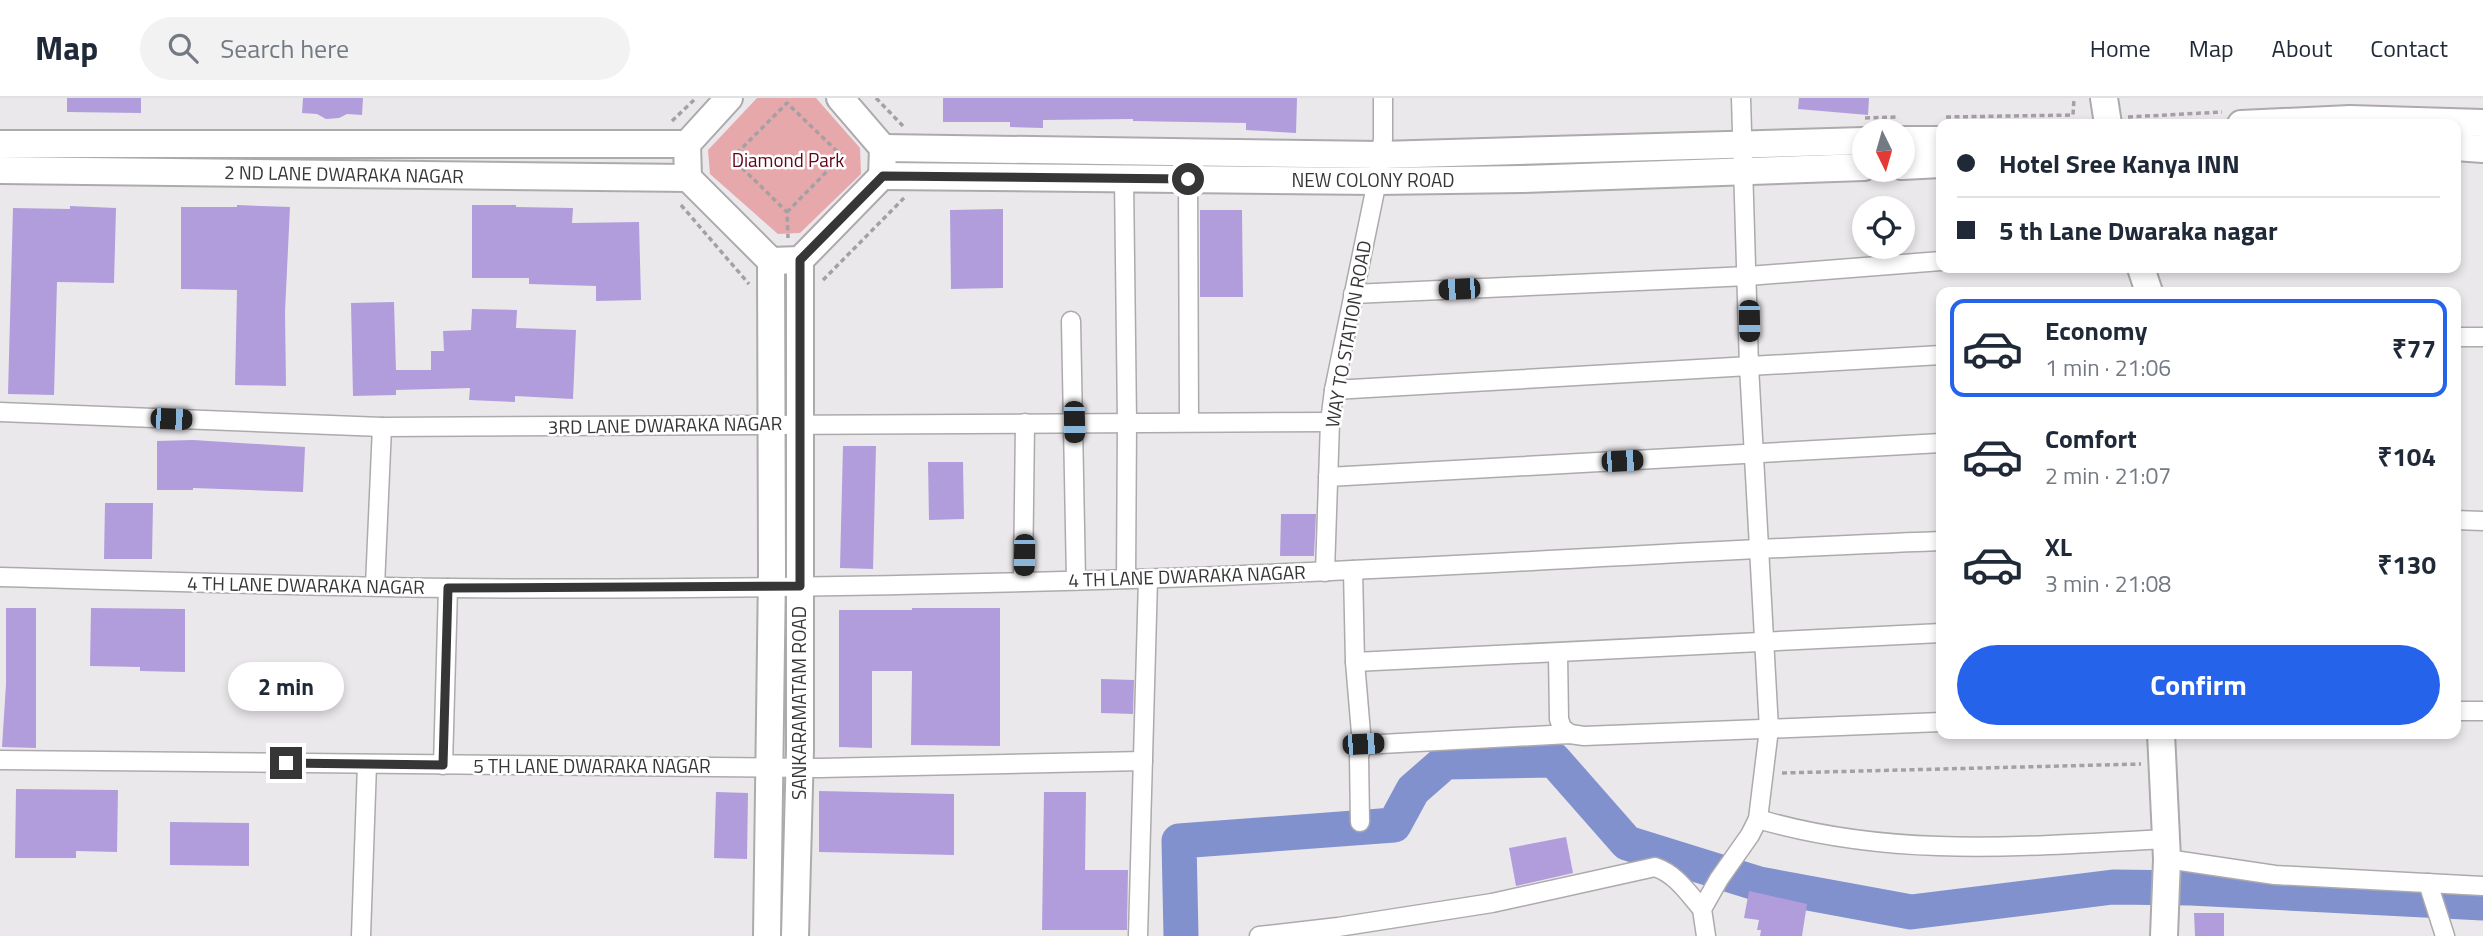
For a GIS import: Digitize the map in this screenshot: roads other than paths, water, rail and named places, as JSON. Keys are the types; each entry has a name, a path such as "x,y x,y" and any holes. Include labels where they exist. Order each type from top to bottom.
{"main road":[{"path":"729,98 687,144 688,178 771,261 800,260 883,176 883,148 840,98"},
{"path":"2088,98 2089,119"},
{"path":"2104,98 2107,119"},
{"path":"2461,122 2483,123"},
{"path":"1915,129 1936,128"},
{"name":"NEW COLONY ROAD","path":"883,148 1381,155 1744,144 1852,131"},
{"name":"2 ND LANE DWARAKA NAGAR","path":"0,144 687,144"},
{"path":"2461,147 2483,149"},
{"path":"1915,165 1936,164"},
{"name":"NEW COLONY ROAD","path":"883,176 1377,181 1852,168"},
{"name":"2 ND LANE DWARAKA NAGAR","path":"0,170 688,178"},
{"name":"SANKARAMATAM ROAD","path":"795,936 800,768 800,260"},
{"name":"SANKARAMATAM ROAD","path":"767,936 772,586 771,261"},
{"path":"2161,739 2166,856 2164,936"}],"street":[{"name":"WAY TO STATION ROAD","path":"1325,572 1330,422 1334,390 1377,181 1381,155 1383,98"},
{"path":"1702,909 1718,879 1739,852 1758,819 1769,729 1756,454 1749,366 1741,98"},
{"path":"1124,178 1126,579"},
{"path":"1188,179 1189,422"},
{"path":"1353,294 1748,276 1936,261"},
{"path":"1071,321 1076,580"},
{"path":"2461,337 2483,337"},
{"path":"1334,390 1936,355"},
{"name":"3RD LANE DWARAKA NAGAR","path":"0,412 382,427 1330,422"},
{"path":"1023,581 1025,423"},
{"path":"375,586 382,427"},
{"path":"1328,477 1936,443"},
{"path":"2461,520 2483,521"},
{"name":"4 TH LANE DWARAKA NAGAR","path":"0,577 448,588 800,586 1148,579 1936,541"},
{"path":"1353,570 1355,662 1363,744 1359,756 1360,822"},
{"path":"1138,936 1148,579"},
{"path":"443,765 448,588"},
{"path":"1355,662 1936,633"},
{"path":"1558,653 1559,719 1562,728 1570,734"},
{"path":"2461,710 2483,711"},
{"path":"1363,744 1570,734 1584,736 1936,722"},
{"name":"5 TH LANE DWARAKA NAGAR","path":"0,760 800,768 1143,761"},
{"path":"361,936 367,764"},
{"path":"1758,819 1831,838 1873,843 2166,856 2275,875 2430,889 2483,886"},
{"path":"1259,936 1338,932 1492,903 1656,867 1675,878 1702,909 1706,936"},
{"path":"2430,889 2445,936"}],"waterway":[{"path":"1181,936 1179,841 1394,825 1413,790 1445,762 1554,760 1627,843 1759,884 1911,912 2113,887 2191,888 2483,903"}],"park label":[{"name":"Diamond Park","path":"788,160"}]}
